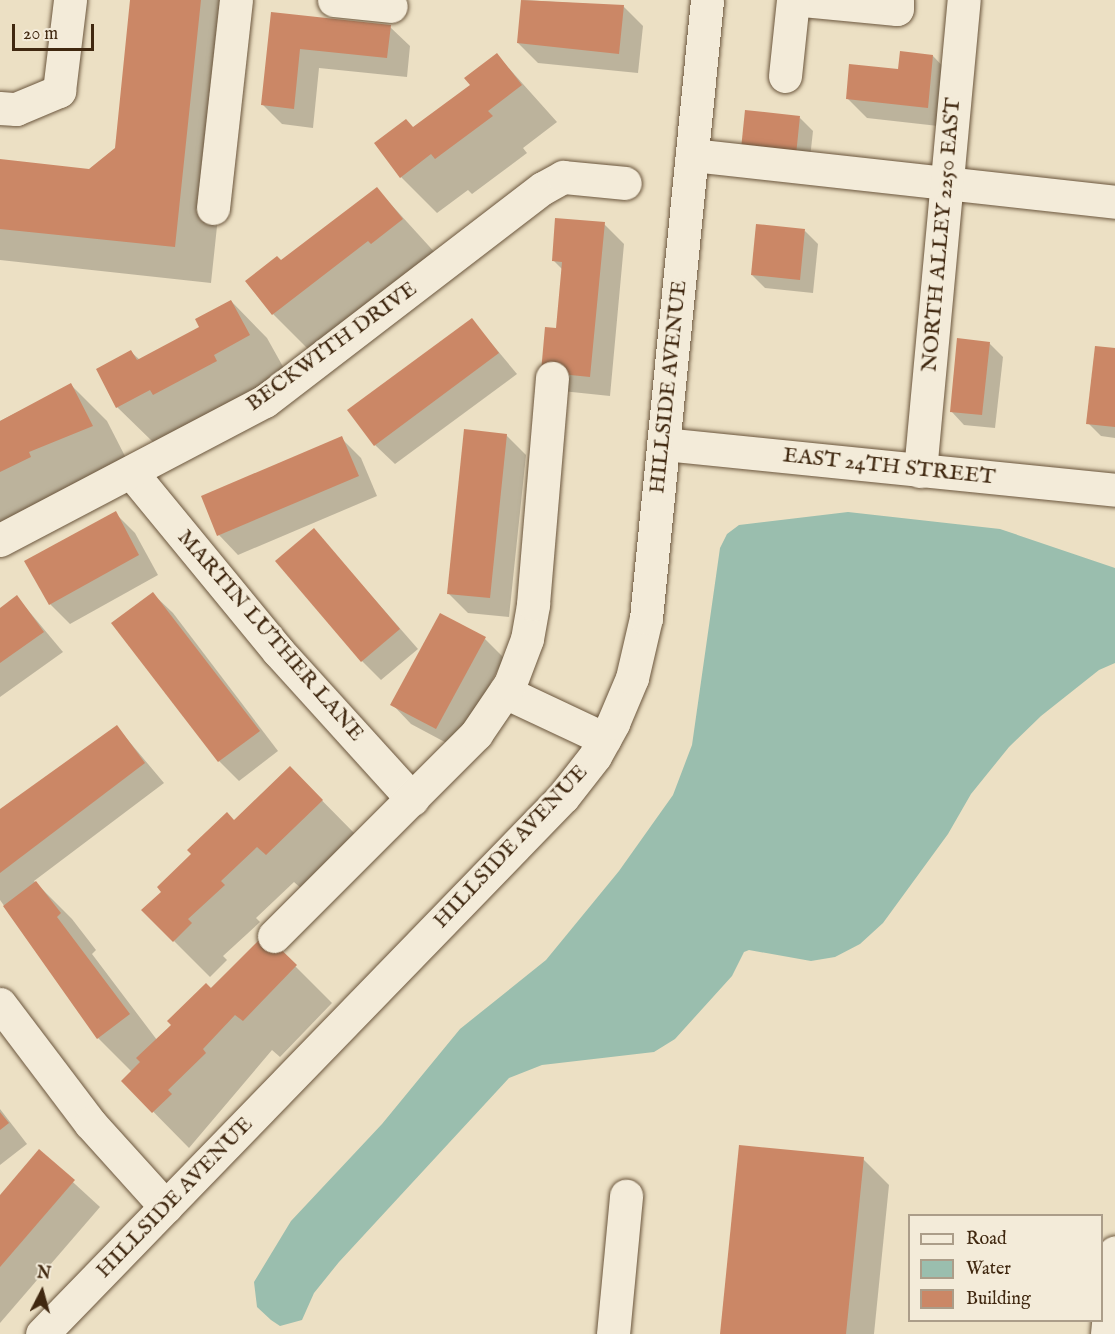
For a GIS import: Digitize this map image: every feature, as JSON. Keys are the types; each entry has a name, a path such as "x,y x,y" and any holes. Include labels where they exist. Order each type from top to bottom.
{"street":[{"path":"0,108 16,109 59,91 70,0"},
{"path":"213,208 236,0"},
{"path":"334,0 391,6"},
{"name":"HILLSIDE AVENUE","path":"42,1334 563,797 605,739 626,693 644,631 707,0"},
{"path":"785,76 793,0"},
{"path":"803,0 897,9 897,0"},
{"name":"NORTH ALLEY 2250 EAST","path":"920,471 964,0"},
{"path":"692,155 1115,202"},
{"name":"BECKWITH DRIVE","path":"0,540 265,401 543,188 563,177 625,183"},
{"path":"274,936 476,734 505,692 521,657 533,604 552,378"},
{"name":"EAST 24TH STREET","path":"664,444 1115,490"},
{"name":"MARTIN LUTHER LANE","path":"131,472 278,651 412,799"},
{"path":"505,692 605,739"},
{"path":"0,1004 90,1124 166,1207"},
{"path":"613,1334 626,1196"},
{"path":"1107,1334 1115,1252"}],"water":[{"path":"848,512 1000,529 1115,568 1115,663 1099,670 1041,716 1009,747 971,794 948,834 883,923 860,944 835,957 811,961 749,950 744,952 732,976 675,1039 654,1052 542,1065 509,1078 339,1262 314,1293 302,1320 280,1326 271,1320 257,1307 254,1282 291,1221 382,1124 460,1029 546,960 619,871 673,795 692,745 720,548 727,534 739,525"}],"building":[{"path":"130,0 201,0 175,247 0,229 0,159 89,169 115,148"},
{"path":"521,0 624,5 619,54 517,43"},
{"path":"271,12 391,25 387,58 300,49 294,109 261,105"},
{"path":"900,51 933,55 928,108 846,99 849,64 898,69"},
{"path":"497,53 522,85 488,111 493,116 435,159 431,154 400,178 374,143 406,119 413,127 470,85 464,78"},
{"path":"745,110 800,116 796,155 741,149"},
{"path":"377,187 403,219 371,244 368,241 272,315 245,281 277,256 281,260"},
{"path":"555,218 605,222 590,377 541,372 545,327 556,328 562,262 552,261"},
{"path":"756,224 805,229 800,280 751,275"},
{"path":"231,300 250,335 214,355 217,361 153,395 150,390 116,408 96,369 131,350 137,360 199,327 195,319"},
{"path":"472,318 499,353 374,446 347,410"},
{"path":"957,338 990,342 982,415 950,412"},
{"path":"1095,346 1115,348 1115,427 1086,424"},
{"path":"71,383 93,426 29,452 31,457 0,472 0,421"},
{"path":"464,429 507,434 490,598 447,594"},
{"path":"342,436 359,476 217,536 201,496"},
{"path":"116,511 139,555 49,605 24,561"},
{"path":"314,528 400,629 361,662 275,561"},
{"path":"153,592 260,731 218,762 111,623"},
{"path":"17,595 44,632 0,663 0,608"},
{"path":"440,613 486,637 436,729 390,705"},
{"path":"117,725 145,763 0,873 0,809"},
{"path":"290,766 323,800 266,855 257,847 221,881 225,885 188,919 192,923 173,942 141,910 161,892 157,887 191,854 187,850 227,812 234,820"},
{"path":"36,881 61,913 57,917 130,1014 97,1039 3,906"},
{"path":"265,934 297,965 243,1021 235,1015 203,1049 206,1053 168,1090 172,1094 152,1113 121,1081 140,1062 136,1058 171,1025 167,1021 206,983 211,988"},
{"path":"0,1112 9,1123 0,1130"},
{"path":"739,1145 864,1157 846,1334 720,1334"},
{"path":"39,1149 75,1180 0,1267 0,1195"}]}
